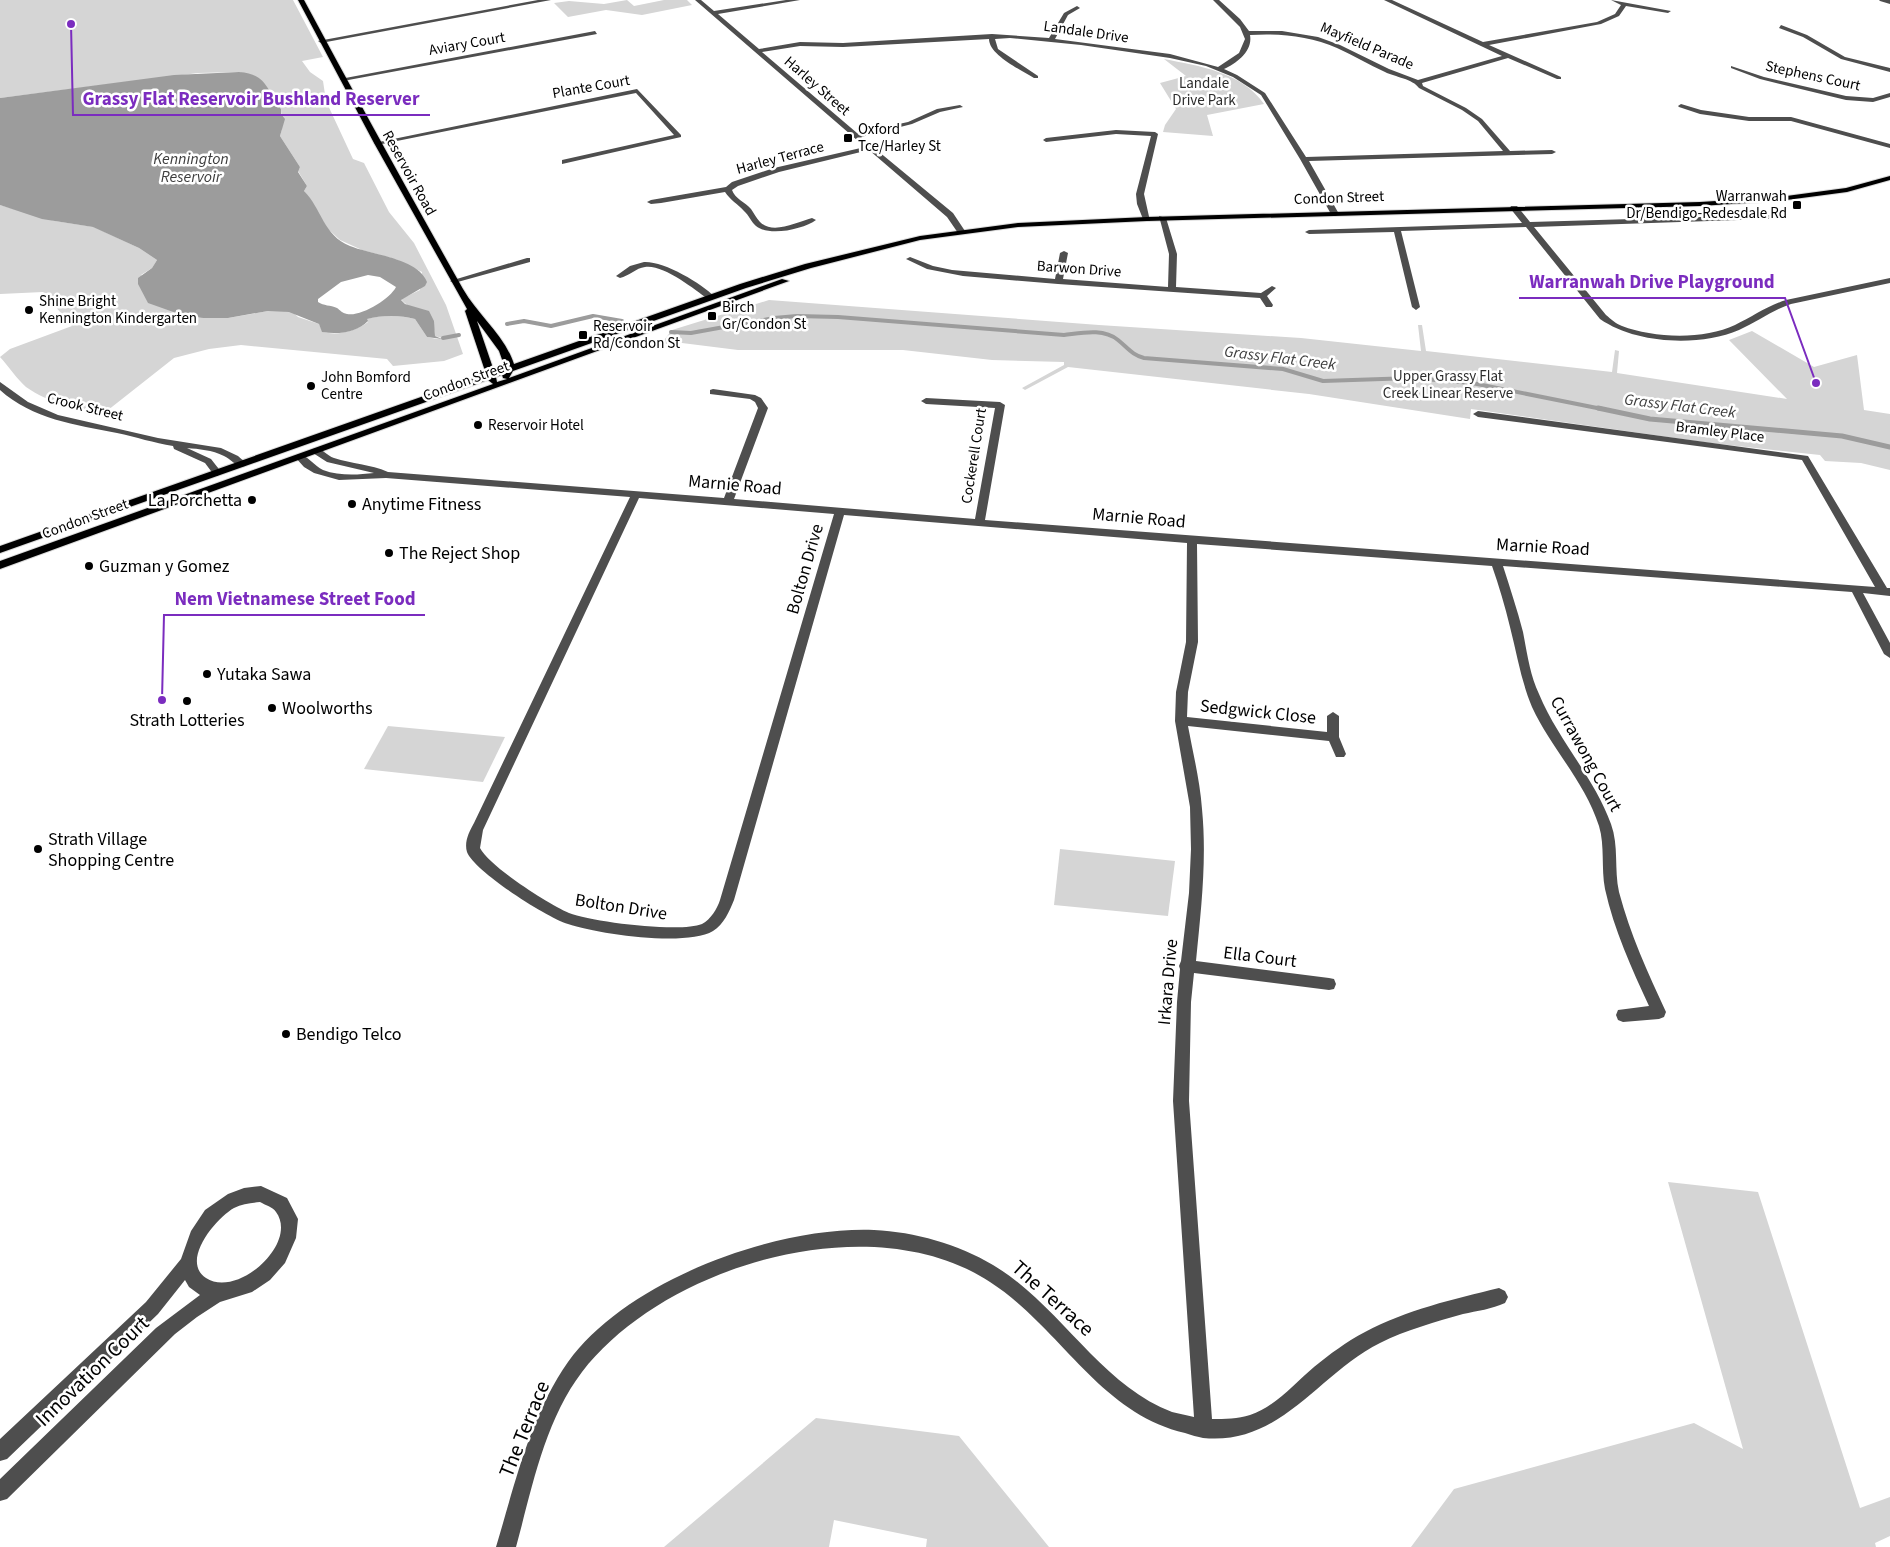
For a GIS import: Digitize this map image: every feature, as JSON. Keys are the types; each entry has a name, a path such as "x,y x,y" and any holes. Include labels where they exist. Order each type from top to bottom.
{"main road":[{"name":"Reservoir Road","path":"302,0 377,143 468,305 495,386"},
{"name":"Condon Street","path":"1793,197 1849,184 1890,170"},
{"name":"Condon Street","path":"0,550 711,297 808,266 887,246 962,231 1018,225 1162,218 1700,204 1793,197 1847,190 1890,178"},
{"name":"Condon Street","path":"0,565 887,246"},
{"name":"Reservoir Road","path":"468,305 486,326 504,353 509,369"},
{"path":"495,386 505,377 509,369"},
{"name":"Marnie Road","path":"294,446 316,451"},
{"name":"Marnie Road","path":"294,446 300,457"}],"street":[{"path":"322,41 548,0"},
{"name":"Harley Street","path":"698,0 855,136 950,215 962,231"},
{"path":"713,13 797,0"},
{"path":"1216,0 1247,33 1247,44 1241,53 1229,64 1219,69"},
{"path":"1387,0 1558,80 1568,76"},
{"path":"1395,3 1410,0"},
{"path":"1614,0 1624,4 1670,12"},
{"path":"1882,0 1890,2"},
{"path":"1484,44 1589,26 1617,15 1619,9 1624,4"},
{"path":"1052,39 1066,14 1077,8"},
{"path":"1781,27 1805,36 1843,58 1890,70"},
{"name":"Mayfield Parade","path":"1247,33 1281,32 1324,41 1402,78 1418,82 1420,87 1464,109 1480,120 1508,153"},
{"name":"Aviary Court","path":"343,79 595,33"},
{"path":"992,36 995,50 1036,77"},
{"name":"Landale Drive","path":"758,51 800,44 844,45 992,36 1052,39 1182,58 1219,69 1247,82 1263,94 1336,214"},
{"path":"1418,82 1508,56"},
{"name":"Stephens Court","path":"1733,68 1762,78 1846,98 1873,100 1890,95"},
{"name":"Plante Court","path":"377,143 638,91 679,136 566,162"},
{"path":"1681,106 1700,112 1749,120 1791,119 1890,146"},
{"path":"855,136 910,123 939,110 961,107"},
{"path":"1147,219 1141,204 1140,194 1158,124"},
{"path":"1039,136 1046,142 1116,132 1155,134"},
{"name":"Harley Terrace","path":"652,202 701,192 728,189 735,184 777,170 870,148"},
{"path":"1304,159 1552,152"},
{"name":"Harley Terrace","path":"728,189 729,194 747,209 759,225 767,229 780,229 812,219"},
{"path":"1514,208 1614,329 1674,338 1703,337 1736,328 1776,306 1890,280"},
{"name":"Condon Street","path":"1309,232 1768,217"},
{"path":"1162,218 1172,254 1172,290"},
{"path":"1397,230 1416,307"},
{"path":"1058,282 1064,252"},
{"name":"Barwon Drive","path":"910,259 944,270 984,271 1058,282 1263,296"},
{"path":"454,280 527,260"},
{"path":"620,276 632,268 648,264 663,268 711,297"},
{"path":"1269,305 1263,296 1272,288"},
{"name":"Crook Street","path":"1,389 26,406 52,415 170,443 196,445 220,451 242,464"},
{"path":"713,392 752,397 758,400 763,408 728,502"},
{"path":"0,402 14,398"},
{"name":"Cockerell Court","path":"926,401 1000,406 979,523"},
{"name":"Bramley Place","path":"1478,414 1805,458 1886,592"},
{"name":"Crook Street","path":"170,443 208,461 217,473"},
{"name":"Marnie Road","path":"316,451 330,460 372,468 386,475"},
{"name":"Marnie Road","path":"300,457 309,467 330,475 365,477 386,475 1435,559 1662,572 1886,592"},
{"name":"Bolton Drive","path":"636,494 480,823 472,846 475,854 490,868 561,915 579,921 680,934 702,930 711,926 718,918 727,900 840,511"},
{"name":"Irkara Drive","path":"1192,540 1192,642 1182,692 1181,721 1198,828 1196,893 1186,966 1181,1101 1204,1429"},
{"name":"Currawong Court","path":"1496,562 1513,615 1525,669 1533,693 1550,728 1600,810 1610,845 1612,885 1618,912 1634,959 1660,1012 1623,1015"},
{"path":"1855,588 1890,654"},
{"name":"Sedgwick Close","path":"1334,716 1332,737 1340,754"},
{"name":"Sedgwick Close","path":"1181,721 1332,737"},
{"name":"Ella Court","path":"1186,966 1329,984"},
{"path":"248,1195 273,1197 282,1204 288,1213 290,1225 288,1239 282,1253 260,1278 246,1286 223,1292 212,1291 196,1281 189,1262 191,1248 206,1220 233,1200 248,1195"},
{"name":"The Terrace","path":"506,1547 545,1426 558,1395 576,1367 596,1343 616,1324 637,1309 693,1278 751,1257 814,1242 870,1238 896,1240 942,1250 964,1259 1001,1279 1018,1293 1103,1376 1138,1404 1171,1422 1204,1429 1228,1429 1258,1423 1284,1406 1336,1359 1368,1340 1416,1319 1499,1297"},
{"name":"Innovation Court","path":"0,1452 152,1308 189,1262"},
{"name":"Innovation Court","path":"0,1492 169,1328 204,1301 223,1292"}],"green space":[{"path":"0,0 293,0 323,57 302,61 310,72 323,81 326,101 353,159 364,163 389,212 414,243 446,305 463,354 444,361 393,366 387,359 241,345 209,349 174,358 103,414 53,401 26,387 0,357 10,349 72,326 43,292 0,294 0,205 55,221 94,227 139,248 157,260 152,268 141,275 203,318 228,318 274,310 293,312 298,317 319,324 323,332 335,333 347,332 358,328 368,322 366,319 397,316 415,319 427,337 442,338 435,336 434,329 427,319 401,299 420,290 422,272 395,259 362,250 340,240 327,228 304,191 307,186 298,171 300,167 280,136 282,129 281,109 263,82 239,72 198,73 0,98"},
{"path":"627,0 634,6 664,0 687,0 692,5 642,15 606,10 568,17 554,3 569,1 604,4"},
{"name":"Landale Drive Park","path":"1164,59 1219,72 1244,84 1264,104 1207,115 1213,136 1163,132 1165,125 1176,109 1160,83 1186,76"},
{"name":"Upper Grassy Flat Creek Linear Reserve","path":"769,300 1301,338 1421,351 1418,325 1422,325 1426,351 1612,372 1615,350 1619,351 1617,373 1787,399 1729,340 1752,331 1814,367 1857,355 1864,410 1890,414 1890,470 1861,463 1825,461 1820,455 1710,443 1471,409 1470,419 1309,394 1068,367 1025,390 1022,388 1064,365 1064,362 992,360 903,350 738,350 682,343 661,344 672,330"},
{"path":"388,726 505,737 483,782 364,769"},
{"path":"1060,849 1175,861 1168,916 1054,905"},
{"path":"1668,1182 1758,1192 1860,1508 1890,1497 1890,1536 1875,1543 1876,1547 1411,1547 1454,1489 1694,1423 1743,1449"},
{"path":"816,1418 959,1436 1049,1547 926,1547 927,1539 834,1520 829,1547 664,1547"}],"water":[{"name":"Kennington Reservoir","path":"239,72 248,73 261,79 281,109 281,114 285,119 280,136 300,167 298,172 307,186 304,191 328,229 341,241 350,246 404,262 422,274 427,282 425,286 401,300 405,304 429,311 434,321 435,336 442,339 427,337 415,319 397,316 367,319 368,321 359,328 335,333 322,332 319,324 289,312 268,311 228,318 203,318 179,314 148,303 138,284 138,278 152,268 157,260 139,248 93,227 42,219 0,205 0,98 174,75","holes":["368,275 380,277 396,287 382,302 360,313 347,314 337,308 318,302 318,299 341,282"]}],"waterway":[{"name":"Grassy Flat Creek","path":"507,324 524,321 551,326 593,316 622,321"},
{"name":"Grassy Flat Creek","path":"671,332 691,333 774,318 797,316 838,317 1064,335 1099,333 1112,336 1133,353 1144,358 1283,369 1323,381 1412,378 1472,383 1602,409"},
{"name":"Grassy Flat Creek","path":"443,338 459,335"},
{"name":"Grassy Flat Creek","path":"1598,408 1650,419 1842,436 1890,447"}],"place":[{"name":"Grassy Flat Reservoir Bushland Reserver","path":"71,24"},
{"name":"Oxford Tce/Harley St","path":"848,138"},
{"name":"Warranwah Dr/Bendigo-Redesdale Rd","path":"1797,205"},
{"name":"Shine Bright Kennington Kindergarten","path":"29,310"},
{"name":"Birch Gr/Condon St","path":"712,316"},
{"name":"Reservoir Rd/Condon St","path":"583,335"},
{"name":"Warranwah Drive Playground","path":"1816,383"},
{"name":"John Bomford Centre","path":"311,386"},
{"name":"Reservoir Hotel","path":"478,425"},
{"name":"La Porchetta","path":"252,500"},
{"name":"Anytime Fitness","path":"352,504"},
{"name":"The Reject Shop","path":"389,553"},
{"name":"Guzman y Gomez","path":"89,566"},
{"name":"Yutaka Sawa","path":"207,674"},
{"name":"Nem Vietnamese Street Food","path":"162,700"},
{"name":"Strath Lotteries","path":"187,701"},
{"name":"Woolworths","path":"272,708"},
{"name":"Strath Village Shopping Centre","path":"38,849"},
{"name":"Bendigo Telco","path":"286,1034"}]}
